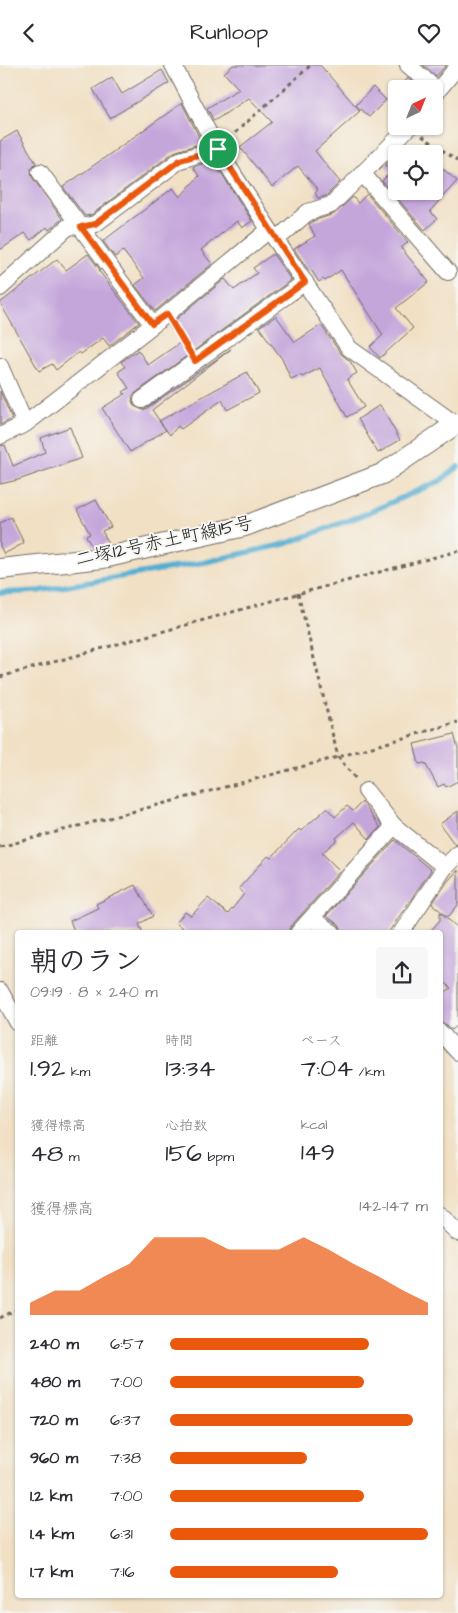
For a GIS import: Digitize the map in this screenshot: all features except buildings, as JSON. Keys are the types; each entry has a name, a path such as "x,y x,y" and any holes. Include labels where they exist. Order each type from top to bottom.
{"street":[{"path":"173,65 218,149 349,348 457,425"},
{"path":"408,65 444,89 458,66"},
{"path":"0,436 25,424 152,324 273,235 308,212 331,205 402,135"},
{"path":"0,288 69,226 81,227 95,224 180,160 218,149"},
{"path":"40,172 152,324"},
{"path":"362,173 448,272"},
{"path":"142,400 305,282"},
{"path":"0,366 25,424"},
{"name":"二塚12号赤土町線15号","path":"0,569 103,558 246,525 382,474 457,425"},
{"path":"366,791 394,826 445,867"},
{"path":"301,930 394,826"},
{"path":"403,930 445,867 458,854"},
{"path":"312,919 328,930"},
{"path":"0,991 15,1018"},
{"path":"443,1218 458,1233"}],"path":[{"path":"218,149 311,65"},
{"path":"421,135 458,161"},
{"path":"167,314 195,361"},
{"path":"0,677 298,593 458,551"},
{"path":"298,593 338,757 366,791"},
{"path":"0,847 338,757 458,722"},
{"path":"0,1319 15,1311"}],"waterway":[{"path":"0,593 38,591 206,562 285,544 363,515 440,481 458,467"}],"route":[{"path":"218,149 305,282 195,361 167,314 152,324 81,227 95,224 180,160 218,149"}]}
